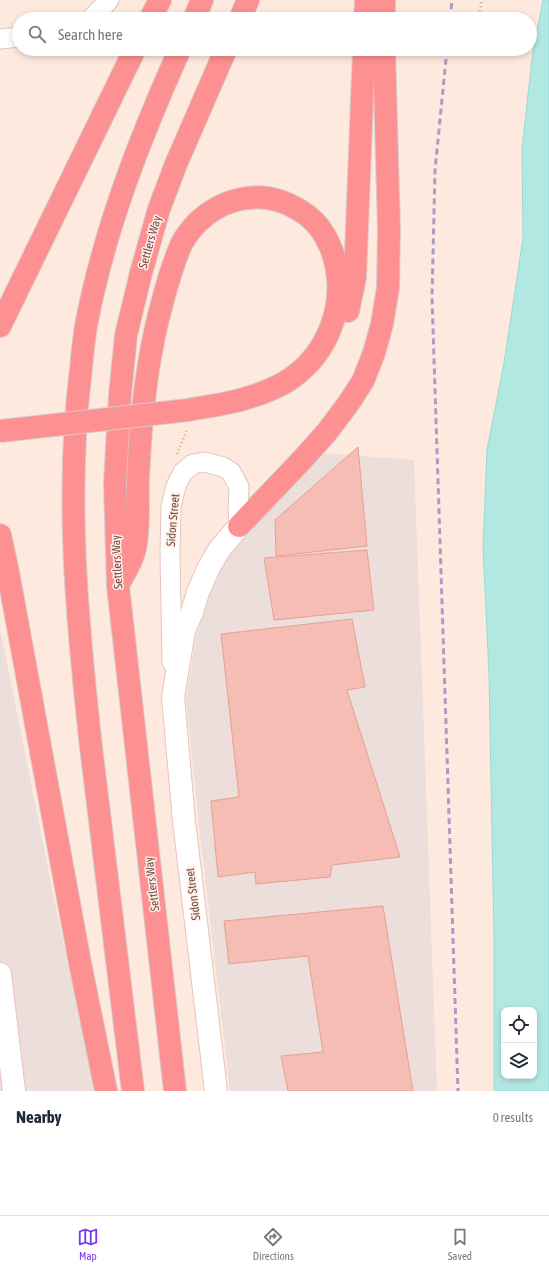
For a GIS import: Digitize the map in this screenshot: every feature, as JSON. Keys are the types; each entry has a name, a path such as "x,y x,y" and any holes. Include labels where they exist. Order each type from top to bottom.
{"highway":[{"path":"154,12 160,0"},
{"path":"197,12 202,0"},
{"path":"243,12 248,0"},
{"path":"365,12 366,0"},
{"path":"384,0 384,12"},
{"path":"0,326 132,56"},
{"path":"133,1091 85,688 77,598 72,494 76,403 86,328 99,267 124,184 177,56"},
{"name":"Settlers Way","path":"175,1091 118,586 115,482 120,395 126,335 141,273 159,209 176,164 223,56"},
{"path":"0,441 218,416 258,406 293,390 306,382 331,352 340,335 349,307 354,278 364,56"},
{"path":"239,526 301,461 331,426 363,381 374,353 382,324 388,288 389,229 384,56"},
{"path":"0,432 187,420 215,405 249,398 282,383 296,374 310,361 329,333 334,317 339,287 337,267 332,250 320,229 309,217 282,201 263,198 244,198 229,201 214,209 192,228 183,243 168,281 151,352 145,388 140,444 138,536 128,568 118,586"},
{"path":"0,535 80,963 106,1091"}],"street":[{"path":"98,12 110,0"},
{"path":"0,39 12,38"},
{"name":"Sidon Street","path":"173,697 184,630 192,612 198,592 209,567 239,526 239,487 231,472 214,463 205,462 193,464 183,472 176,486 171,507 170,553 173,697 184,821 216,1091"},
{"path":"0,974 14,1091"}],"path":[{"path":"479,12 482,0"},
{"path":"174,459 187,420"}],"shaded area":[{"path":"319,453 414,460 437,1091 230,1091 186,699 196,636 209,588 246,523"},
{"path":"0,629 58,919 96,1091 0,1091"}],"water":[{"path":"543,0 549,0 549,1091 494,1091 494,936 489,675 483,547 487,450 504,363 523,238 522,149 532,58 532,56 537,56 537,32"}],"building":[{"path":"358,447 367,546 276,556 275,520"},
{"path":"367,550 374,610 274,620 264,558"},
{"path":"352,619 365,687 347,690 400,857 332,865 330,877 256,884 255,872 218,877 211,801 239,797 221,634"},
{"path":"383,906 413,1091 288,1091 281,1056 323,1052 308,956 229,964 224,921"}],"railway":[{"path":"451,12 452,0"},
{"path":"446,56 435,170 432,297 458,1091"}]}
